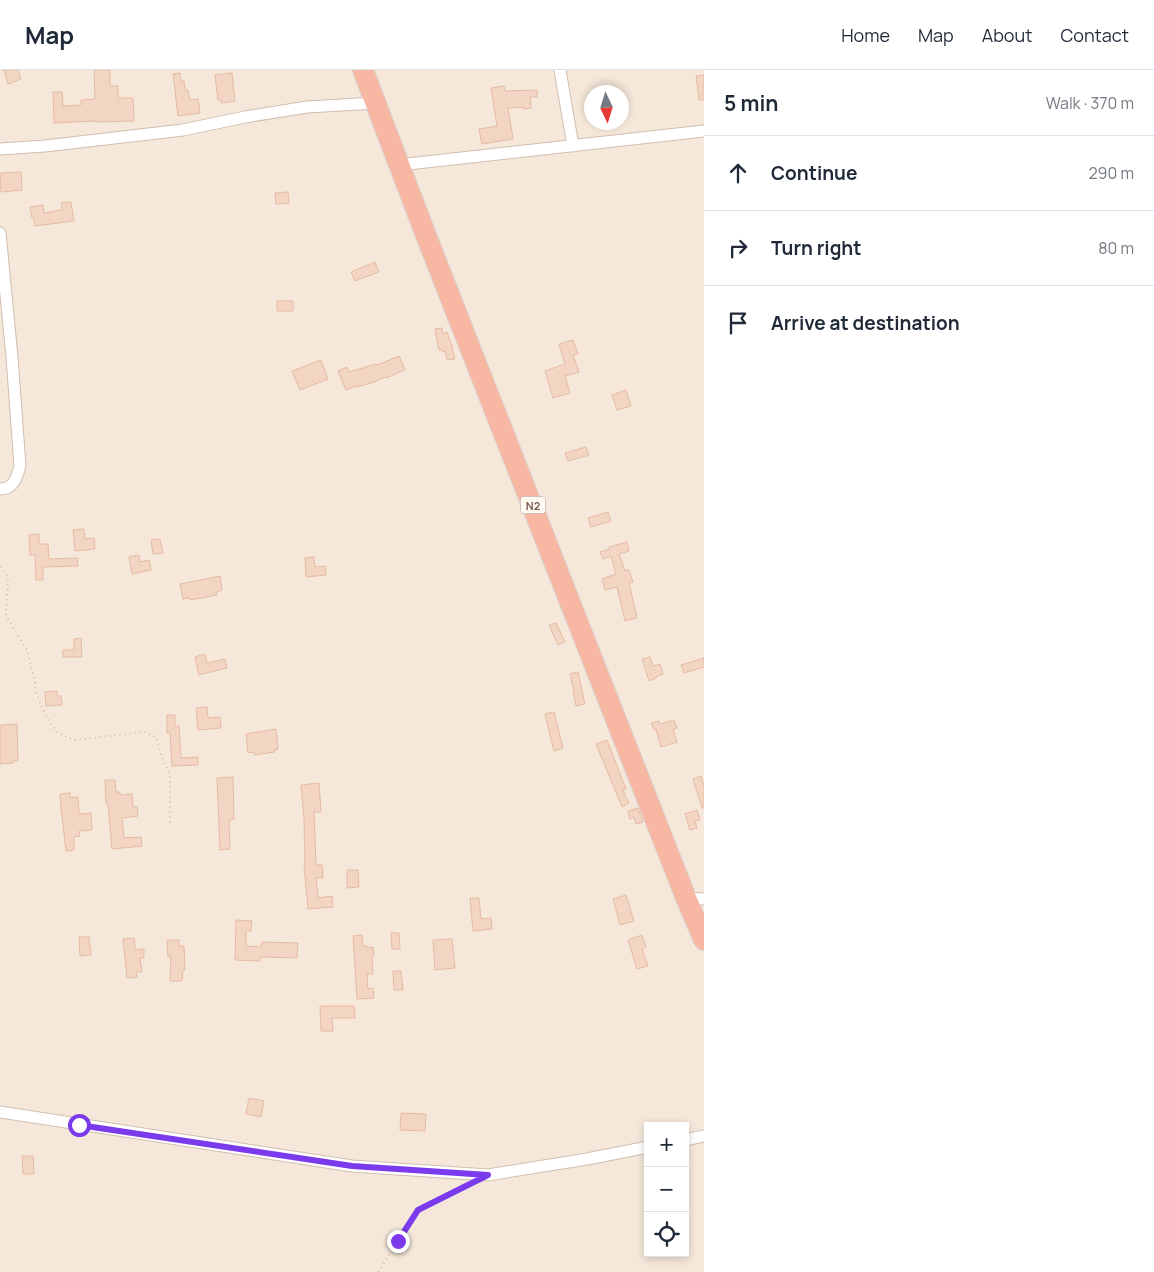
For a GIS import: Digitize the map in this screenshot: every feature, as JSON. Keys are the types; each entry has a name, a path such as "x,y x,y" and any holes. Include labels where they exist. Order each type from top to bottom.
{"highway":[{"name":"N2","path":"363,70 399,165 695,899 704,940"}],"street":[{"path":"560,70 573,146"},
{"path":"0,149 45,146 183,130 307,107 376,104"},
{"path":"399,165 704,132"},
{"path":"0,232 20,466 15,482 4,489 0,489"},
{"path":"0,1112 352,1166 488,1175 644,1148"},
{"path":"689,1139 704,1136"}],"path":[{"path":"0,567 8,577 6,616 27,650 36,692 46,717 58,733 75,740 145,732 156,737 163,760 170,774 170,826"},
{"path":"378,1272 418,1210 488,1175"}],"shaded area":[{"path":"0,70 704,70 704,1272 0,1272"}],"building":[{"path":"4,70 18,70 21,79 8,84"},
{"path":"94,70 110,70 110,86 118,86 118,98 133,98 134,121 54,123 53,92 62,92 63,106 81,105 81,100 95,99"},
{"path":"180,73 181,81 184,81 185,90 188,90 190,100 198,99 200,113 178,116 173,74"},
{"path":"232,73 235,101 221,103 221,100 218,100 215,75"},
{"path":"704,75 704,100 699,100 696,76"},
{"path":"504,86 505,91 537,90 537,97 530,97 531,108 508,108 513,139 482,144 479,129 497,126 491,88"},
{"path":"21,172 22,190 1,192 0,173"},
{"path":"288,192 289,203 276,204 275,193"},
{"path":"71,202 74,221 35,226 30,207 43,205 44,213 62,210 61,203"},
{"path":"375,262 379,272 355,281 351,272"},
{"path":"277,301 293,301 293,311 277,311"},
{"path":"442,328 443,334 447,332 455,359 447,360 445,351 439,350 435,329"},
{"path":"573,340 578,354 573,355 579,372 565,376 570,393 553,398 545,371 565,364 559,344"},
{"path":"399,356 405,370 346,390 338,371 347,367 349,372 377,365"},
{"path":"321,360 328,379 300,390 292,371"},
{"path":"626,390 631,406 617,410 612,395"},
{"path":"586,447 589,455 568,461 565,453"},
{"path":"608,512 611,521 591,527 588,518"},
{"path":"84,529 85,539 94,538 95,549 75,551 73,530"},
{"path":"39,534 39,544 48,544 49,559 77,558 78,566 43,567 43,580 36,580 35,555 30,555 29,535"},
{"path":"160,539 163,553 153,554 151,540"},
{"path":"627,542 629,551 619,554 625,571 629,570 633,582 629,583 637,618 625,621 617,587 605,590 602,579 616,574 611,556 603,559 600,552 610,549 609,547"},
{"path":"139,555 140,562 149,560 151,570 132,574 129,557"},
{"path":"314,557 315,567 325,566 326,575 306,577 305,558"},
{"path":"220,576 222,590 216,592 217,595 190,600 190,598 183,599 180,584"},
{"path":"556,623 565,642 558,645 549,625"},
{"path":"81,638 82,657 63,657 63,650 74,650 74,639"},
{"path":"205,654 207,663 225,659 227,668 199,675 195,657"},
{"path":"650,657 653,666 660,664 663,674 649,681 642,659"},
{"path":"704,658 704,667 684,673 681,665"},
{"path":"578,672 585,704 576,706 570,674"},
{"path":"57,691 57,696 61,696 62,705 46,706 45,692"},
{"path":"207,707 208,718 220,717 221,728 198,730 196,708"},
{"path":"554,712 563,748 554,751 545,714"},
{"path":"167,715 175,715 175,726 179,726 181,758 198,757 198,765 172,766 170,733 167,733"},
{"path":"674,720 677,728 673,729 677,742 661,747 656,729 654,730 651,723 659,721 660,724"},
{"path":"17,724 18,760 13,761 13,763 0,764 0,725"},
{"path":"276,729 278,749 274,750 275,752 254,755 254,752 248,753 246,734"},
{"path":"607,740 626,789 623,790 629,803 622,807 596,744"},
{"path":"701,776 704,786 704,808 702,808 693,779"},
{"path":"233,777 234,819 229,820 230,849 220,850 217,778"},
{"path":"105,780 115,780 116,792 120,792 120,795 132,794 133,807 137,807 138,816 122,818 124,838 141,837 142,846 112,849"},
{"path":"319,783 321,812 314,812 316,865 322,865 323,878 316,878 318,898 332,896 333,907 308,909 304,866 304,819 301,785"},
{"path":"70,793 70,798 78,797 79,814 91,813 92,830 79,831 80,836 74,837 74,850 66,851 60,794"},
{"path":"638,808 643,822 636,824 634,817 630,819 628,811"},
{"path":"697,810 700,820 695,821 697,828 690,830 685,814"},
{"path":"347,870 358,870 359,887 347,888"},
{"path":"626,895 634,921 620,925 613,899"},
{"path":"470,898 479,898 481,919 491,918 492,929 473,931"},
{"path":"236,920 252,921 251,931 246,931 246,946 261,947 262,942 298,943 297,958 260,957 260,961 235,960"},
{"path":"391,933 399,933 400,949 392,949"},
{"path":"362,935 363,946 367,946 367,948 373,947 373,974 367,974 368,989 373,988 374,998 357,999 353,936"},
{"path":"642,935 646,947 642,949 648,966 637,969 628,940"},
{"path":"79,937 89,937 91,955 80,956"},
{"path":"134,938 135,950 144,949 144,958 140,958 142,972 136,972 137,977 127,978 123,939"},
{"path":"452,939 455,968 435,970 433,940"},
{"path":"167,940 179,940 179,946 184,946 185,970 183,970 182,981 170,981 171,956 168,957"},
{"path":"393,971 401,971 403,990 394,990"},
{"path":"320,1006 354,1006 355,1018 332,1018 333,1031 321,1031"},
{"path":"249,1098 264,1101 261,1117 246,1114"},
{"path":"401,1113 426,1114 425,1131 400,1130"},
{"path":"22,1156 33,1156 34,1174 23,1174"}],"route":[{"path":"79,1125 352,1166 488,1175 418,1210 398,1241"}]}
